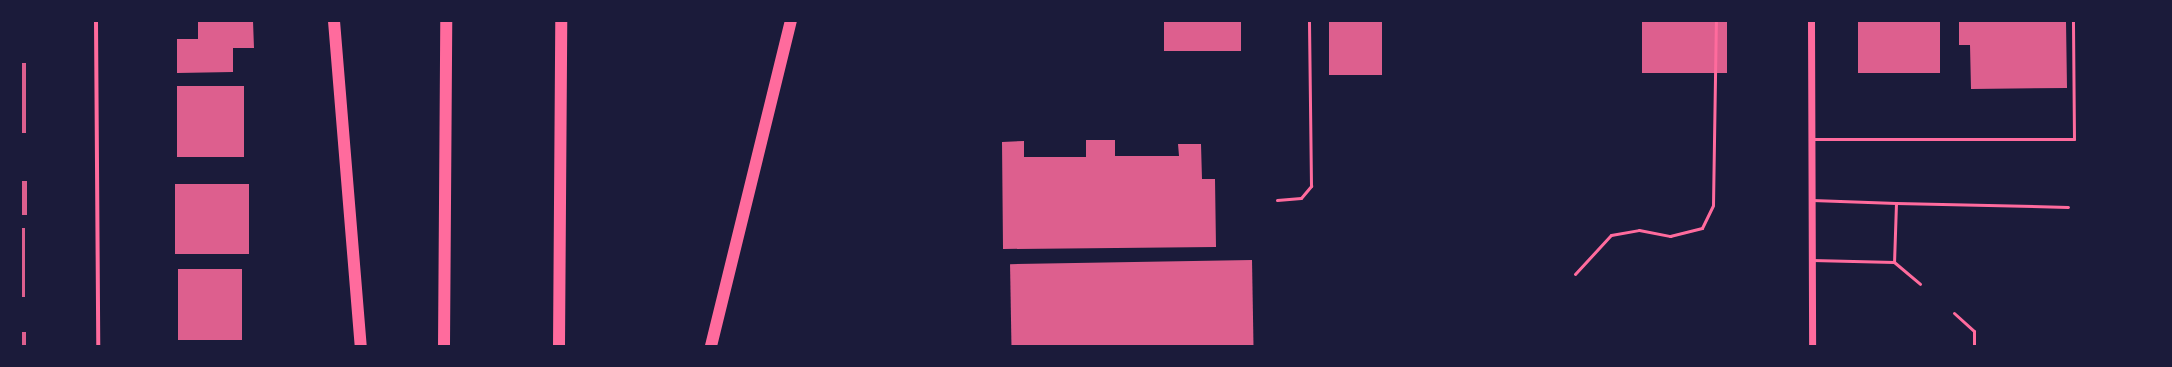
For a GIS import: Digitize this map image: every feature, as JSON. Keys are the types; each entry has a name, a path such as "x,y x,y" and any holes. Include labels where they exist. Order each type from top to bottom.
{"highway":[{"path":"334,21 361,346"},
{"path":"444,346 446,21"},
{"path":"559,346 561,21"},
{"path":"711,346 791,21"}],"street":[{"path":"96,21 98,346"},
{"path":"1811,21 1812,346"}],"lane":[{"path":"1277,200 1301,198 1311,186 1309,21"},
{"path":"1575,274 1611,235 1639,230 1670,236 1702,228 1713,205 1716,21"},
{"path":"1812,139 2074,138 2073,21"},
{"path":"1812,200 2068,207"},
{"path":"1894,262 1896,203"},
{"path":"1812,260 1894,262 1920,284"},
{"path":"1954,313 1974,331 1974,346"}],"building":[{"path":"198,21 253,21 254,48 233,48 233,72 177,73 177,39 198,39"},
{"path":"1164,21 1241,21 1241,51 1164,51"},
{"path":"1329,21 1382,21 1382,75 1329,75"},
{"path":"1642,21 1727,21 1727,73 1642,73"},
{"path":"1858,21 1940,21 1940,73 1858,73"},
{"path":"1959,21 2066,21 2067,88 1971,89 1970,45 1959,45"},
{"path":"21,63 26,63 26,133 21,133"},
{"path":"177,86 244,86 244,157 177,157"},
{"path":"1086,140 1115,140 1115,156 1179,156 1178,144 1201,144 1202,179 1215,179 1216,247 1003,249 1002,142 1024,141 1024,157 1086,157"},
{"path":"21,181 27,181 27,215 21,215"},
{"path":"175,184 249,184 249,254 175,254"},
{"path":"21,228 25,228 25,297 21,297"},
{"path":"1252,260 1254,346 1011,346 1010,264"},
{"path":"178,269 242,269 242,340 178,340"},
{"path":"21,332 26,332 26,346 21,346"}]}
